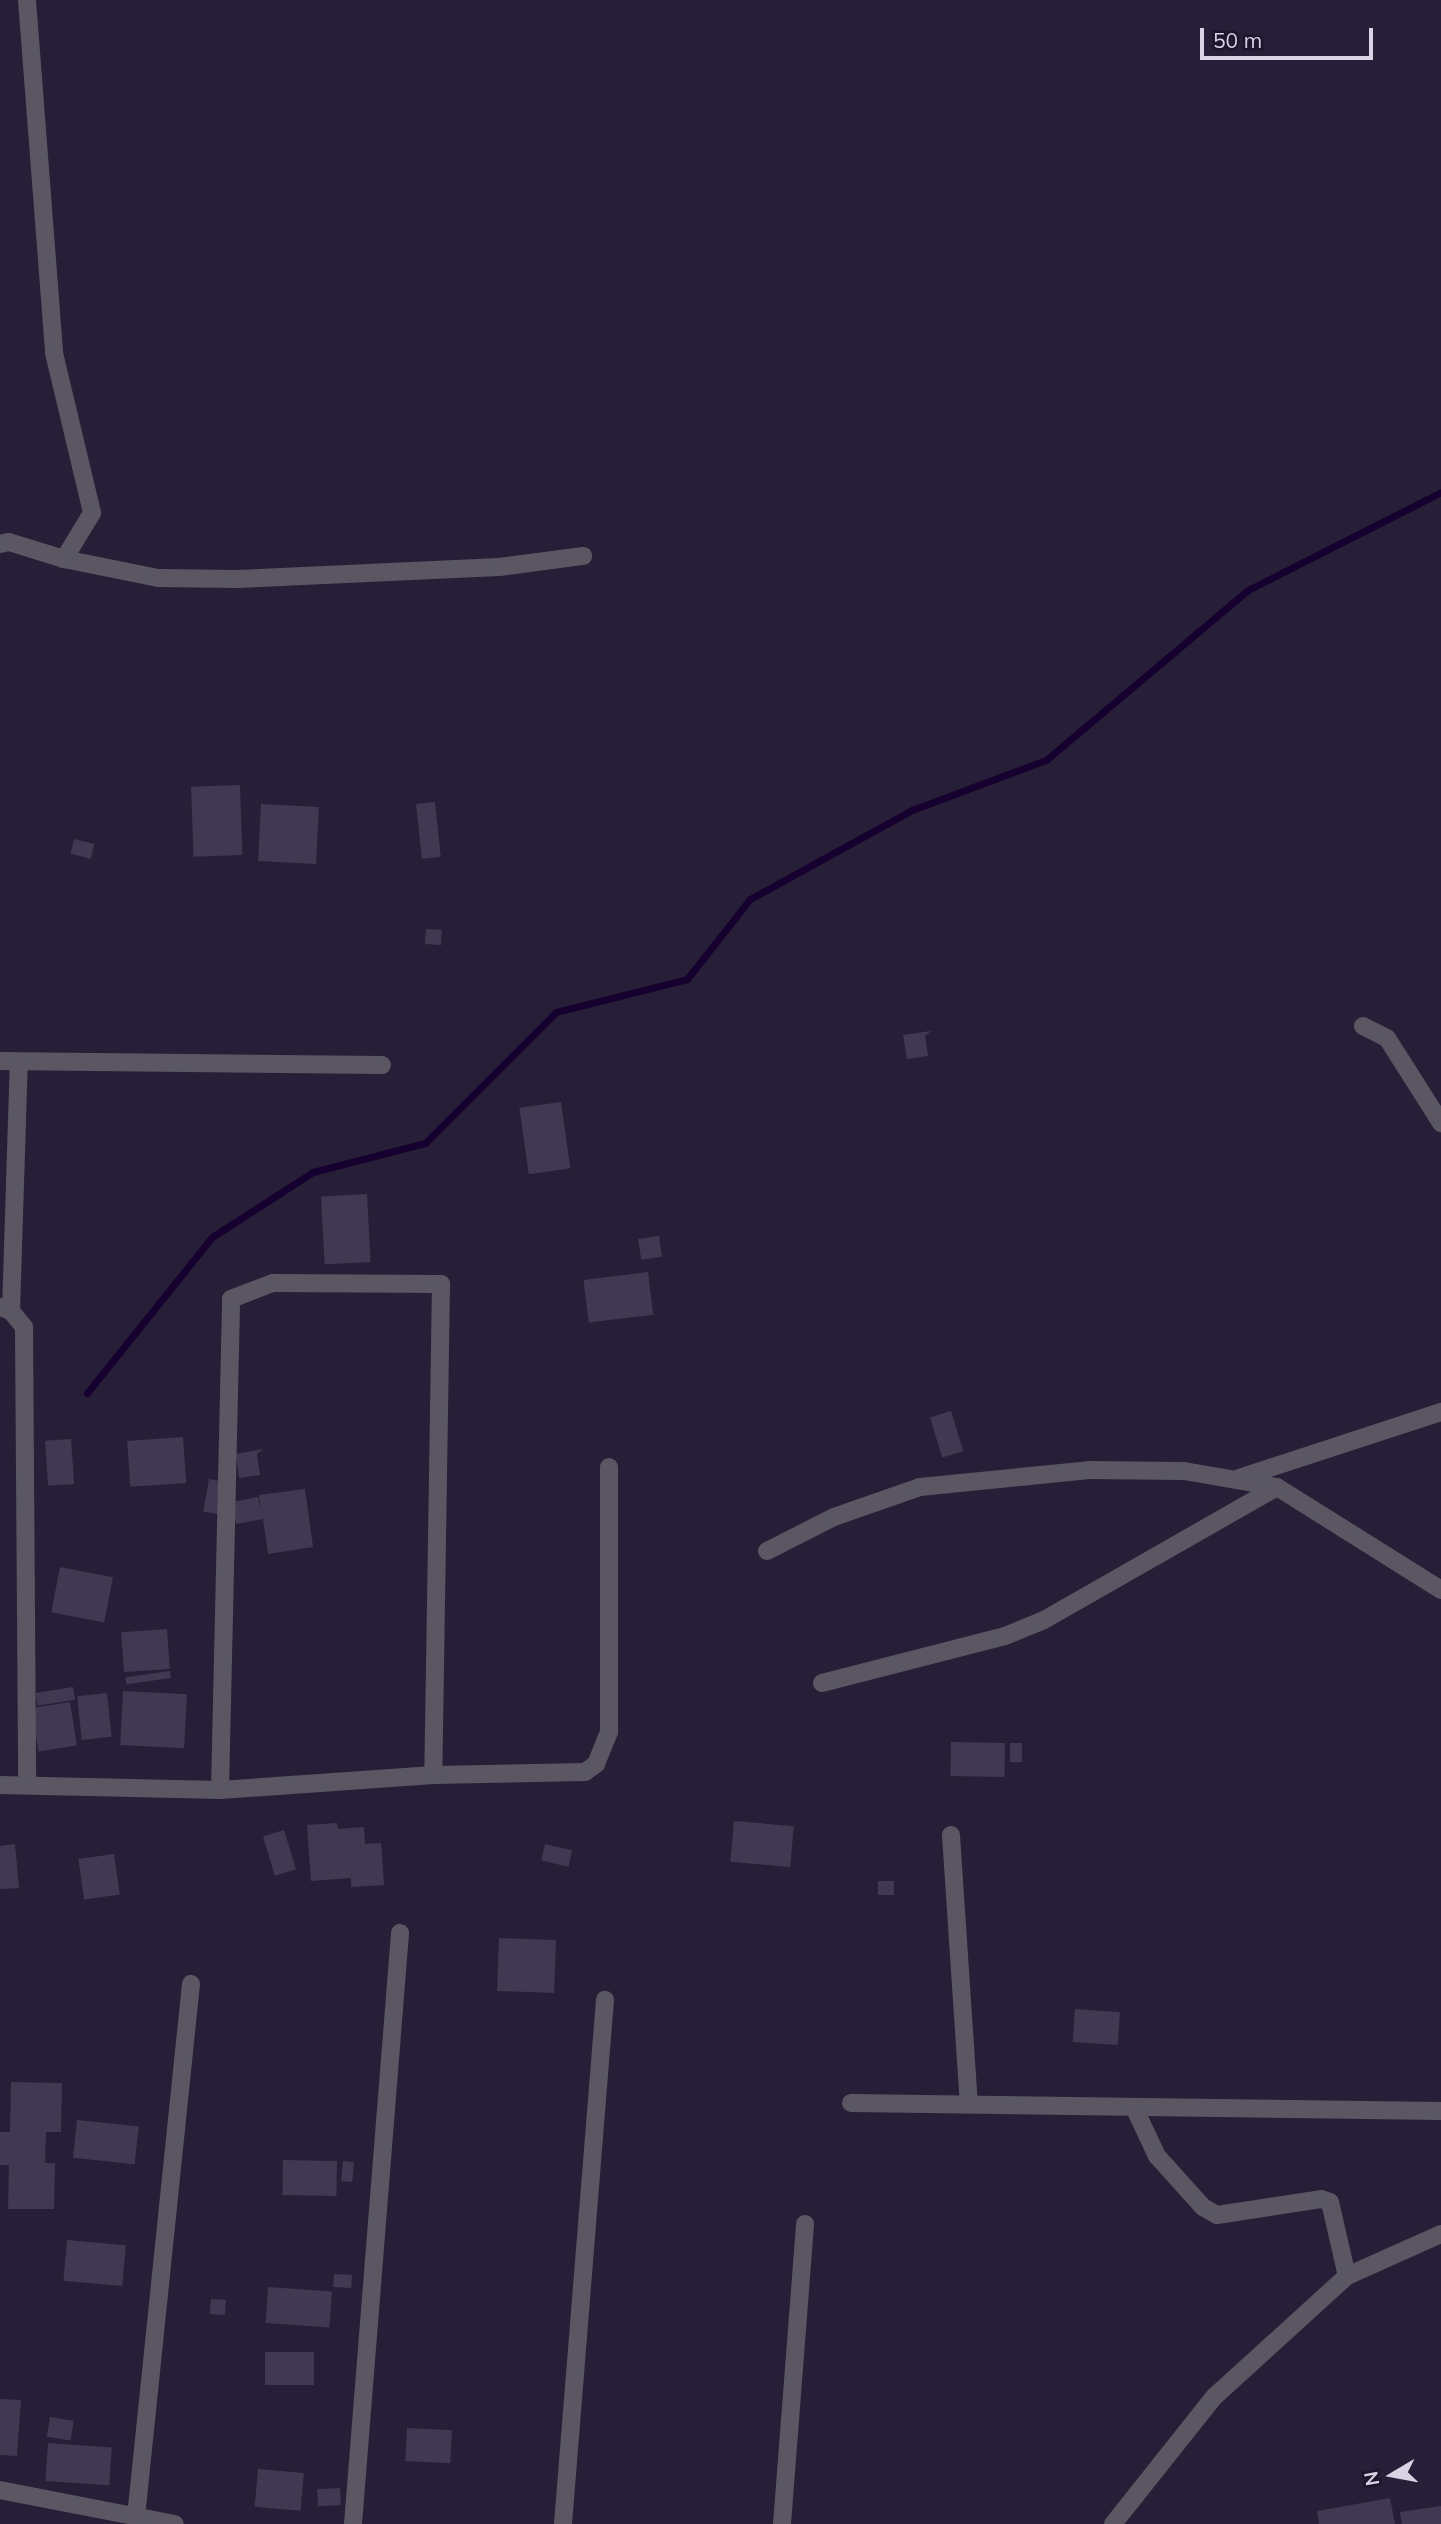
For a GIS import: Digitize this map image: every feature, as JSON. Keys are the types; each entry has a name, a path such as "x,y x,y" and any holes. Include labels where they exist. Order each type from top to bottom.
{"street":[{"path":"27,0 54,353 92,513 64,559"},
{"path":"0,544 9,542 64,559 158,578 237,579 499,567 583,556"},
{"path":"1363,1026 1387,1038 1441,1123"},
{"path":"0,1061 382,1065"},
{"path":"19,1062 6,1309 24,1326 27,1785"},
{"path":"220,1790 231,1299 273,1283 441,1284 433,1775"},
{"path":"1239,1478 1441,1412"},
{"path":"0,1785 220,1790 433,1775 584,1772 604,1750 609,1732 609,1467"},
{"path":"767,1550 834,1517 920,1487 1089,1470 1184,1471 1239,1478 1277,1487 1441,1590"},
{"path":"822,1683 1005,1636 1044,1620 1277,1487"},
{"path":"951,1835 969,2104"},
{"path":"353,2524 400,1933"},
{"path":"136,2517 191,1984"},
{"path":"563,2524 605,2000"},
{"path":"851,2103 1441,2111"},
{"path":"1134,2107 1157,2156 1203,2207 1217,2215 1321,2199 1330,2202 1347,2276"},
{"path":"782,2524 805,2224"},
{"path":"1113,2524 1214,2397 1347,2276 1441,2234"},
{"path":"0,2490 175,2524"}],"building":[{"path":"240,785 242,855 193,857 191,787"},
{"path":"435,802 441,857 422,859 416,804"},
{"path":"261,804 319,807 316,864 258,861"},
{"path":"74,839 94,844 91,859 70,854"},
{"path":"426,929 442,930 441,945 425,944"},
{"path":"931,1031 925,1036 928,1056 907,1059 903,1035"},
{"path":"561,1102 570,1168 529,1174 519,1108"},
{"path":"367,1194 371,1262 325,1264 321,1196"},
{"path":"659,1236 662,1257 641,1260 638,1239"},
{"path":"648,1272 653,1315 589,1323 583,1280"},
{"path":"951,1411 963,1451 942,1458 930,1417"},
{"path":"183,1437 186,1483 130,1487 127,1441"},
{"path":"71,1439 74,1484 48,1486 45,1441"},
{"path":"263,1449 257,1454 260,1475 239,1478 236,1454"},
{"path":"209,1479 226,1482 220,1514 203,1511"},
{"path":"305,1489 313,1547 268,1554 263,1519 236,1524 232,1502 258,1497 261,1512 259,1495"},
{"path":"60,1567 113,1577 104,1622 51,1612"},
{"path":"167,1629 170,1669 124,1672 121,1632"},
{"path":"170,1671 171,1678 126,1684 125,1677"},
{"path":"73,1687 75,1700 38,1706 35,1693"},
{"path":"123,1691 187,1694 184,1748 120,1745"},
{"path":"107,1693 112,1737 82,1740 77,1696"},
{"path":"70,1702 77,1745 38,1752 31,1708"},
{"path":"951,1742 1005,1743 1004,1777 950,1776"},
{"path":"1010,1743 1022,1743 1022,1762 1010,1762"},
{"path":"734,1821 794,1826 790,1867 730,1862"},
{"path":"337,1823 338,1829 364,1827 365,1844 381,1843 384,1885 351,1887 351,1878 311,1881 307,1825"},
{"path":"284,1830 296,1869 275,1876 263,1836"},
{"path":"15,1844 19,1888 0,1889 0,1846"},
{"path":"545,1844 572,1850 568,1867 541,1861"},
{"path":"114,1854 120,1895 84,1900 78,1859"},
{"path":"878,1881 894,1881 894,1895 878,1895"},
{"path":"499,1938 556,1940 554,1993 497,1991"},
{"path":"1075,2009 1120,2012 1118,2045 1073,2042"},
{"path":"11,2082 62,2083 61,2132 46,2132 45,2163 55,2163 54,2209 8,2209 9,2165 0,2165 0,2132 10,2132"},
{"path":"77,2120 139,2126 135,2164 73,2158"},
{"path":"283,2160 337,2161 336,2196 282,2195"},
{"path":"343,2161 354,2162 352,2182 341,2181"},
{"path":"67,2240 126,2245 122,2286 63,2281"},
{"path":"334,2274 352,2275 351,2288 333,2287"},
{"path":"268,2287 332,2291 329,2327 265,2323"},
{"path":"211,2299 226,2300 225,2315 210,2314"},
{"path":"265,2352 314,2352 314,2385 265,2385"},
{"path":"0,2399 21,2400 17,2456 0,2455"},
{"path":"50,2417 74,2421 71,2441 47,2437"},
{"path":"407,2428 452,2430 450,2463 405,2461"},
{"path":"48,2443 112,2447 109,2485 45,2481"},
{"path":"258,2469 304,2473 301,2511 255,2507"},
{"path":"340,2488 341,2505 318,2506 317,2489"},
{"path":"1390,2498 1395,2524 1319,2524 1317,2511"},
{"path":"1441,2506 1441,2524 1402,2524 1400,2512"}],"waterway":[{"path":"87,1393 212,1237 313,1172 425,1143 556,1012 687,979 750,899 912,810 1046,760 1248,590 1441,492"}]}
